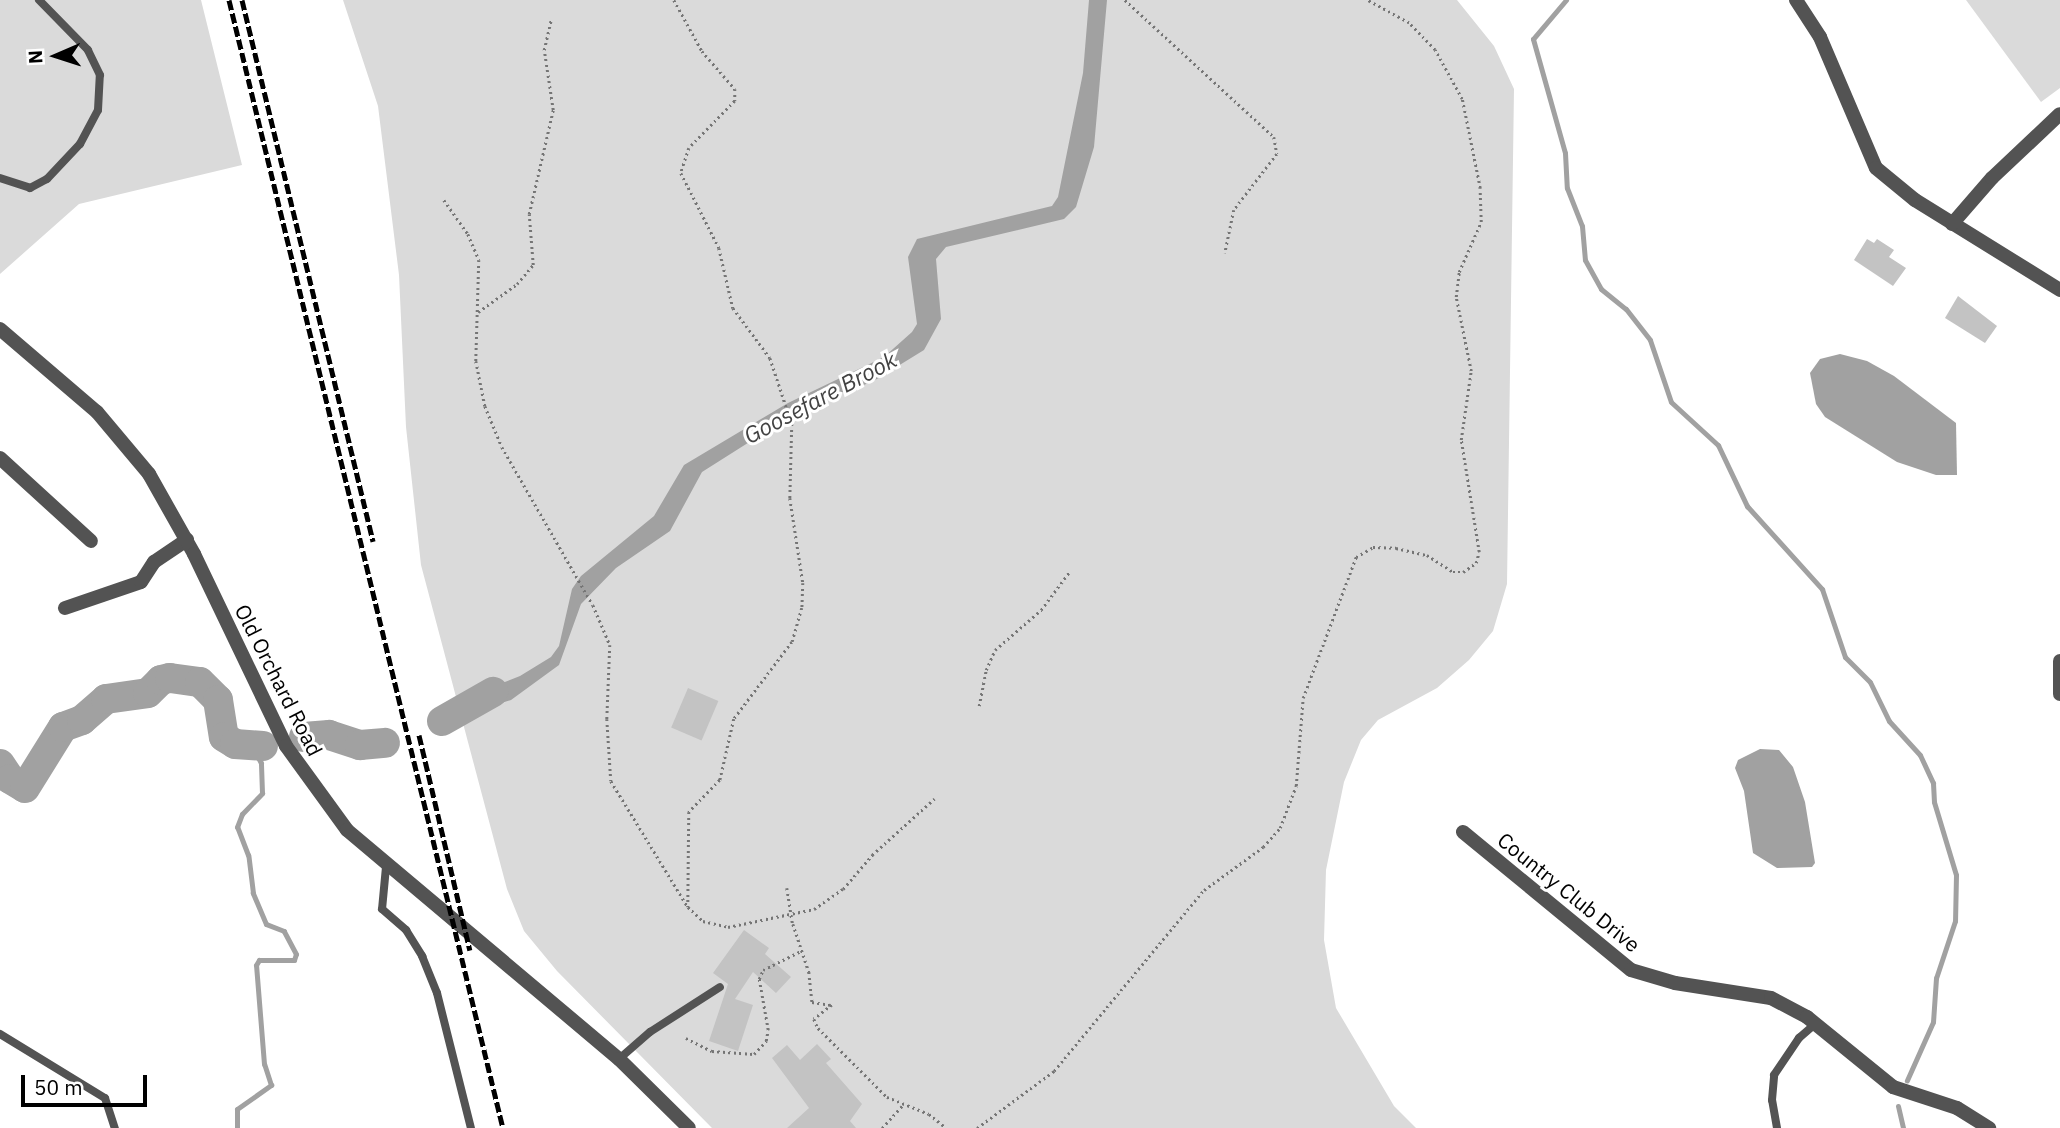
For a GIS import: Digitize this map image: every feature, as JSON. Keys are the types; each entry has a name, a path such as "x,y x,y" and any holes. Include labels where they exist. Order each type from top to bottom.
{"street":[{"path":"1796,0 1820,37 1876,168 1952,224 2060,290"},
{"path":"1952,224 1992,178 2060,114"},
{"name":"Old Orchard Road","path":"0,329 115,431 149,474 187,540 285,746 319,797 386,867 619,1059 688,1128"},
{"path":"3,464 91,541"},
{"path":"65,608 141,582 154,562 187,540"},
{"path":"2060,661 2060,694"},
{"name":"Country Club Drive","path":"1463,832 1631,970 1675,984 1771,998 1815,1024 1893,1087 1957,1108 1989,1128"}],"lane":[{"path":"0,178 30,187 47,179 79,144 98,110 100,75 88,50 42,1"},
{"path":"386,867 382,909 406,930 422,956 437,993 471,1128"},
{"path":"619,1059 650,1032 720,987"},
{"path":"1777,1128 1772,1100 1774,1075 1799,1038 1815,1024"},
{"path":"0,1034 105,1098 115,1128"}],"path":[{"path":"674,0 702,51 730,83 736,97 689,148 681,173 719,248 733,308 770,358 792,424 790,498 802,572 802,608 785,655 754,688 730,726 720,780 689,812 688,907"},
{"path":"1125,0 1275,137 1277,154 1234,210 1225,253"},
{"path":"977,1128 1054,1072 1204,890 1263,847 1280,828 1296,786 1303,698 1356,557 1373,547 1396,548 1427,555 1453,572 1463,572 1476,563 1479,552 1461,440 1471,371 1456,297 1459,272 1481,222 1480,188 1462,99 1435,50 1409,23 1367,0"},
{"path":"478,312 517,284 533,265 529,214 554,110 544,50 551,19"},
{"path":"444,200 477,251 476,361 485,406 502,447 570,563 610,645 611,781 688,907 704,921 728,927 814,909 836,894 872,855 934,799"},
{"path":"979,706 986,670 995,650 1041,610 1070,570"},
{"path":"788,888 791,913 812,1002 832,1005 814,1019 818,1028 887,1097 951,1128"},
{"path":"687,1038 712,1051 754,1054 766,1041 768,1030 759,979 763,970 802,951"},
{"path":"882,1128 903,1105"}],"shaded area":[{"path":"0,0 201,0 242,165 79,204 0,274"},
{"path":"343,0 1457,0 1494,46 1514,89 1507,584 1493,631 1469,660 1437,688 1378,720 1361,740 1344,782 1326,870 1324,940 1336,1008 1394,1106 1416,1128 712,1128 557,971 524,931 507,889 421,565 406,427 399,275 378,106"},
{"path":"1966,0 2060,0 2060,88 2041,102"}],"water":[{"path":"1089,0 1107,0 1094,147 1076,207 1064,219 946,247 936,259 941,319 924,350 872,382 832,396 762,434 702,472 670,531 616,568 581,604 559,665 511,700 460,716 456,701 520,676 551,657 559,646 572,589 581,576 654,516 684,465 788,403 884,357 912,332 917,324 908,257 917,239 1052,206 1058,197 1083,73"},
{"path":"1840,354 1867,361 1894,376 1956,423 1957,475 1936,475 1897,462 1825,417 1816,404 1810,373 1820,359"},
{"path":"1760,749 1779,750 1793,767 1805,802 1815,863 1812,867 1777,868 1753,853 1744,791 1735,768 1738,760"}],"building":[{"path":"1867,239 1874,243 1877,239 1894,250 1889,257 1906,268 1893,286 1854,260"},
{"path":"1958,296 1997,326 1985,343 1945,318"},
{"path":"688,688 718,701 702,740 671,728"},
{"path":"744,930 769,948 765,954 791,977 776,993 753,972 735,999 753,1005 738,1051 709,1041 728,984 713,973"},
{"path":"817,1044 831,1059 826,1063 862,1104 850,1121 856,1128 787,1128 809,1108 772,1058 787,1045 800,1060"}],"waterway":[{"path":"1566,0 1533,39 1565,153 1567,188 1582,226 1585,260 1601,289 1626,309 1650,340 1671,402 1718,445 1747,506 1822,589 1845,657 1870,682 1889,721 1920,755 1933,783 1934,802 1956,875 1955,921 1936,978 1933,1022 1907,1080"},
{"name":"Goosefare Brook","path":"0,764 10,779 25,788 63,727 82,720 106,699 148,693 161,680 170,678 200,682 218,700 224,737 235,744 263,746"},
{"name":"Goosefare Brook","path":"442,721 493,692"},
{"name":"Goosefare Brook","path":"304,737 329,735 360,745 385,743"},
{"path":"237,1128 237,1109 271,1085 264,1064 256,965 259,960 294,960 296,954 284,931 266,924 253,893 248,855 237,827 242,814 262,793 261,763 252,746"},
{"path":"1898,1106 1903,1128"}],"railway":[{"path":"229,0 503,1128"},
{"path":"242,0 373,541"},
{"path":"419,735 470,950"}]}
